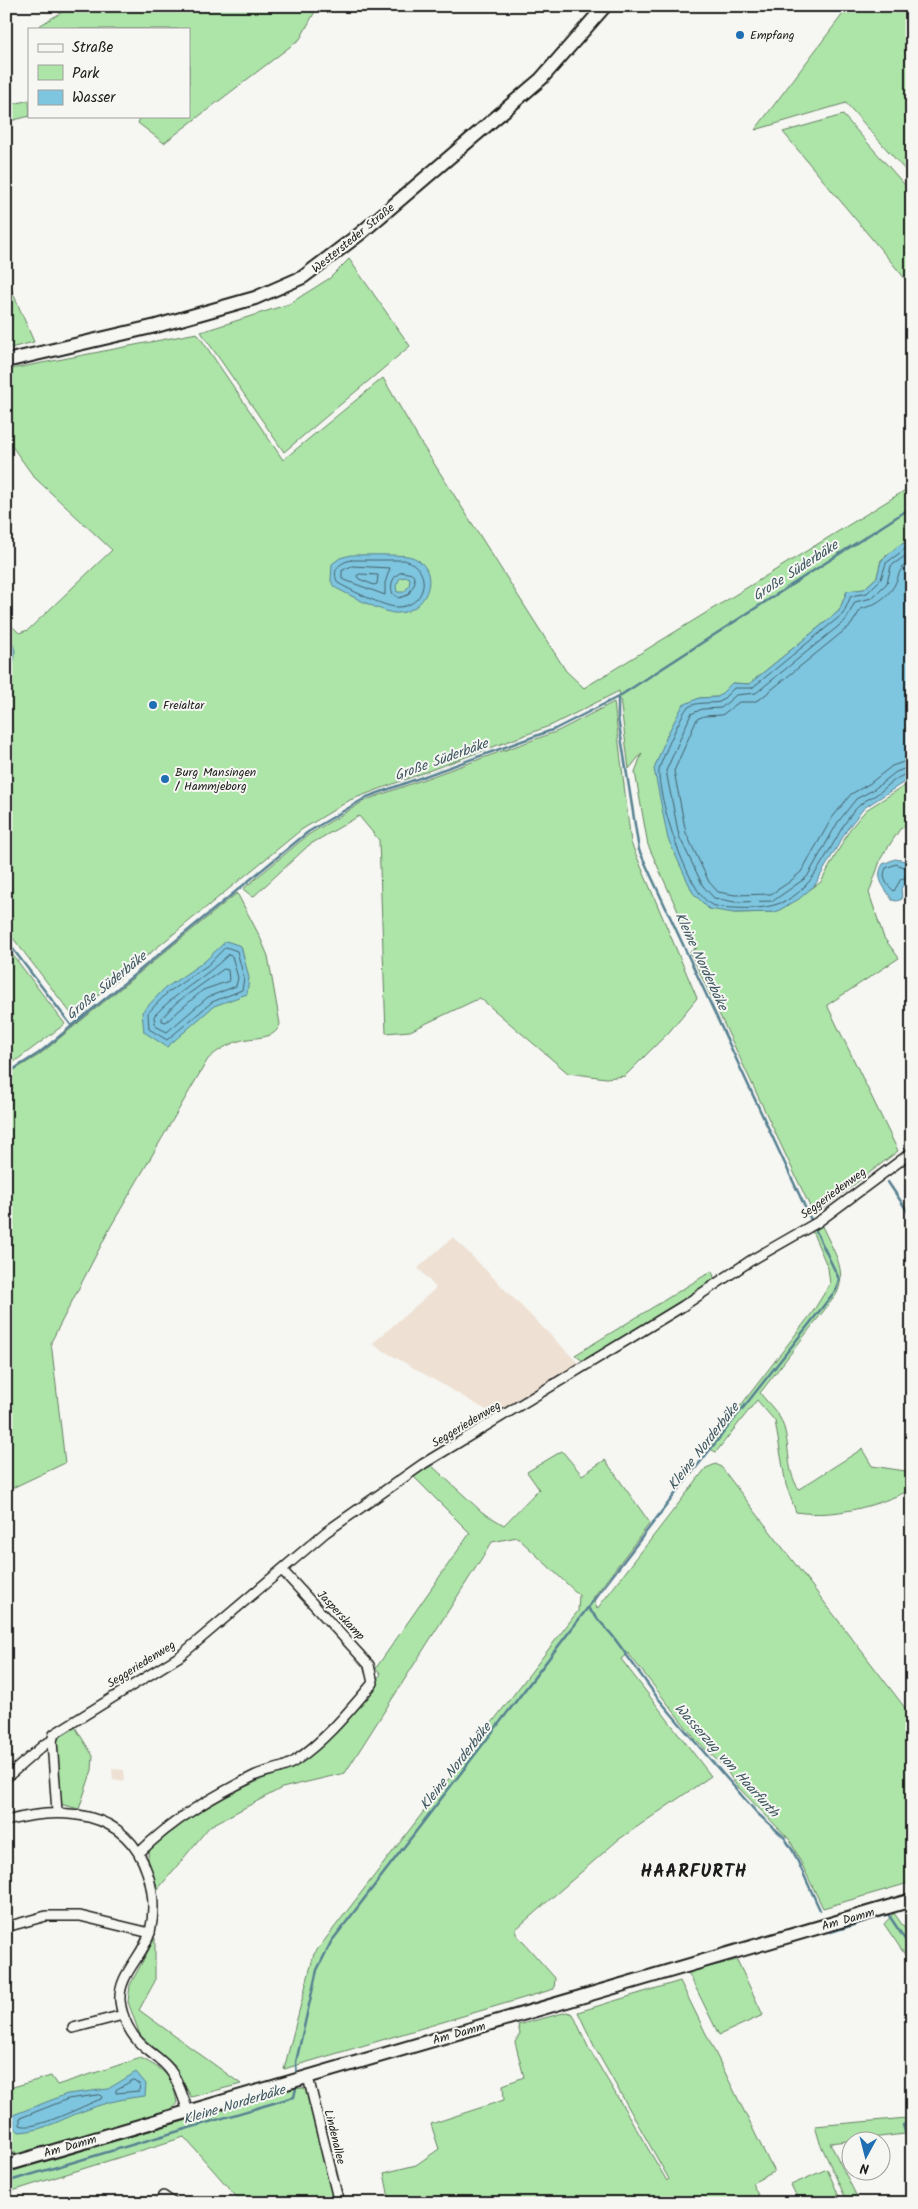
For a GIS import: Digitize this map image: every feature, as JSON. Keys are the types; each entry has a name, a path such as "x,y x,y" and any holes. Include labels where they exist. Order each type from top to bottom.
{"main road":[{"name":"Westersteder Straße","path":"6,362 156,326 246,300 304,277 361,233 541,79 604,6"},
{"name":"Am Damm","path":"6,2165 912,1900"}],"street":[{"name":"Seggeriedenweg","path":"6,1778 44,1744 52,1741 54,1734 83,1714 180,1656 326,1532 423,1464 532,1399 750,1261 818,1222 912,1152"},
{"name":"Jasperskamp","path":"139,1853 162,1830 197,1807 258,1774 294,1763 324,1740 373,1683 369,1665 282,1570"},
{"path":"52,1741 57,1812"},
{"path":"6,1821 27,1815 57,1812 91,1817 113,1827 139,1853 153,1890 150,1933 122,1984 120,1999 123,2015 137,2040 172,2072 188,2111"},
{"path":"6,1927 46,1916 80,1916 150,1933"},
{"path":"73,2028 123,2015"},
{"name":"Lindenallee","path":"306,2077 338,2203"},
{"path":"159,2203 163,2196 174,2203"}],"shaded area":[{"path":"453,1237 579,1364 495,1415 372,1344 436,1288 418,1268"},
{"path":"112,1769 124,1770 124,1781 113,1779"}],"green space":[{"path":"72,6 318,6 300,39 164,143 138,123 140,118 190,118 190,28 39,28 39,26"},
{"path":"849,6 912,6 912,178 846,103 755,130"},
{"path":"28,100 28,116 6,122 6,106"},
{"path":"843,115 912,193 912,287 783,132"},
{"path":"349,259 410,346 284,452 201,332 289,304 330,278"},
{"path":"6,277 34,342 6,349"},
{"path":"197,333 283,460 383,378 421,443 566,671 584,688 912,486 912,539 898,546 881,560 877,577 864,589 847,591 839,611 749,684 732,683 718,697 699,698 668,733 662,751 734,913 776,912 821,882 850,829 866,810 912,781 912,823 900,829 881,858 869,893 884,938 899,958 827,1005 898,1151 814,1215 690,952 697,948 695,949 648,845 635,772 642,753 629,769 619,691 552,725 350,800 301,830 73,1016 6,929 6,676 13,667 12,641 6,636 6,620 19,633 28,630 112,550 34,477 6,438 6,370"},
{"path":"614,702 631,843 697,998 669,1032 625,1076 606,1078 568,1073 480,998 410,1031 386,1033 379,840 359,816 309,845 253,897 243,889 308,835 366,800 558,731"},
{"path":"237,893 268,956 280,1024 269,1036 245,1040 227,1046 208,1059 111,1226 51,1342 65,1463 6,1491 6,1075 39,1055"},
{"path":"6,946 65,1024 6,1068"},
{"path":"822,1226 838,1260 841,1277 840,1286 836,1295 760,1393 778,1415 784,1427 791,1473 799,1489 862,1449 872,1466 912,1472 912,1489 885,1501 856,1509 841,1512 811,1513 796,1512 786,1485 775,1421 757,1400 716,1452 708,1448 812,1313 830,1284 828,1268 812,1231"},
{"path":"712,1271 715,1280 584,1362 575,1355"},
{"path":"562,1451 582,1475 605,1460 650,1523 593,1598 597,1609 706,1468 716,1464 721,1467 912,1717 912,1882 823,1908 790,1840 736,1785 725,1768 696,1740 628,1653 621,1659 711,1776 618,1840 516,1929 516,1934 555,1978 554,1989 284,2069 314,1954 578,1611 579,1595 517,1537 492,1542 345,1773 282,1788 210,1826 158,1889 148,1860 152,1846 166,1831 186,1817 300,1761 343,1720 381,1674 376,1668 470,1533 413,1476 431,1465 482,1512 504,1525 539,1489 527,1472"},
{"path":"72,1722 93,1756 92,1770 79,1809 56,1803 53,1741"},
{"path":"894,1913 912,1939 912,1965 884,1924"},
{"path":"155,1938 155,1981 139,2010 241,2084 191,2097 175,2066 140,2035 128,2002 130,1985"},
{"path":"737,1960 763,2015 719,2035 688,1972"},
{"path":"680,1981 774,2172 752,2183 762,2203 390,2203 384,2173 416,2165 439,2149 431,2124 504,2100 503,2085 524,2077 515,2042 520,2034 518,2025 567,2012 573,2014 588,2047 667,2181 669,2179 596,2050 578,2012"},
{"path":"141,2058 162,2070 170,2079 177,2103 167,2115 16,2159 15,2152 6,2154 6,2089 51,2076 57,2085"},
{"path":"303,2088 307,2090 333,2193 330,2203 242,2203 184,2137 6,2193 6,2173 292,2089"},
{"path":"912,2116 912,2130 904,2134 890,2136 890,2132 840,2132 840,2142 830,2143 840,2163 840,2182 850,2182 860,2203 848,2203 820,2143 815,2126"},
{"path":"827,2169 842,2203 800,2203 791,2185"}],"water":[{"path":"912,539 912,777 864,808 848,828 815,885 799,899 776,912 734,913 709,909 693,893 668,839 654,769 668,733 683,705 699,698 718,697 732,683 749,684 839,611 847,591 864,589 877,577 881,561 898,546"},
{"path":"351,555 412,557 422,563 427,571 429,581 427,590 423,599 416,607 406,612 394,613 381,610 334,587 331,581 332,564 340,558","holes":["400,578 410,578 409,586 404,592 397,592 396,586"]},
{"path":"6,636 13,645 15,655 12,666 6,676"},
{"path":"895,859 906,861 910,865 910,880 901,888 902,899 897,901 892,900 880,879 883,864"},
{"path":"226,941 241,946 249,978 247,994 214,1006 167,1047 144,1032 142,1012 164,989 205,961"},
{"path":"136,2072 146,2084 145,2096 103,2104 38,2129 19,2132 15,2128 13,2115 67,2094 108,2089"}],"waterway":[{"name":"Große Süderbäke","path":"6,1074 39,1053 308,832 367,797 555,729 618,697 912,507"},
{"name":"Kleine Norderbäke","path":"618,697 618,718 639,850 812,1222"},
{"path":"6,940 71,1025"},
{"path":"888,1182 912,1218"},
{"name":"Kleine Norderbäke","path":"297,2076 296,2062 317,1970 331,1942 679,1489 836,1290 839,1279 815,1229"},
{"name":"Wasserzug von Haarfurth","path":"588,1608 612,1635 657,1697 696,1743 757,1813 784,1837 793,1851 820,1910"},
{"name":"Wasserzug von Haarfurth","path":"831,1932 888,1914 912,1950"},
{"name":"Kleine Norderbäke","path":"6,2182 294,2097 297,2084"},
{"name":"Wasserzug von Haarfurth","path":"912,2120 903,2125 912,2153"}],"place":[{"name":"Empfang","path":"740,35"},
{"name":"Freialtar","path":"153,705"},
{"name":"Burg Mansingen / Hammjeborg","path":"165,779"}],"district":[{"name":"HAARFURTH","path":"694,1871"}]}
